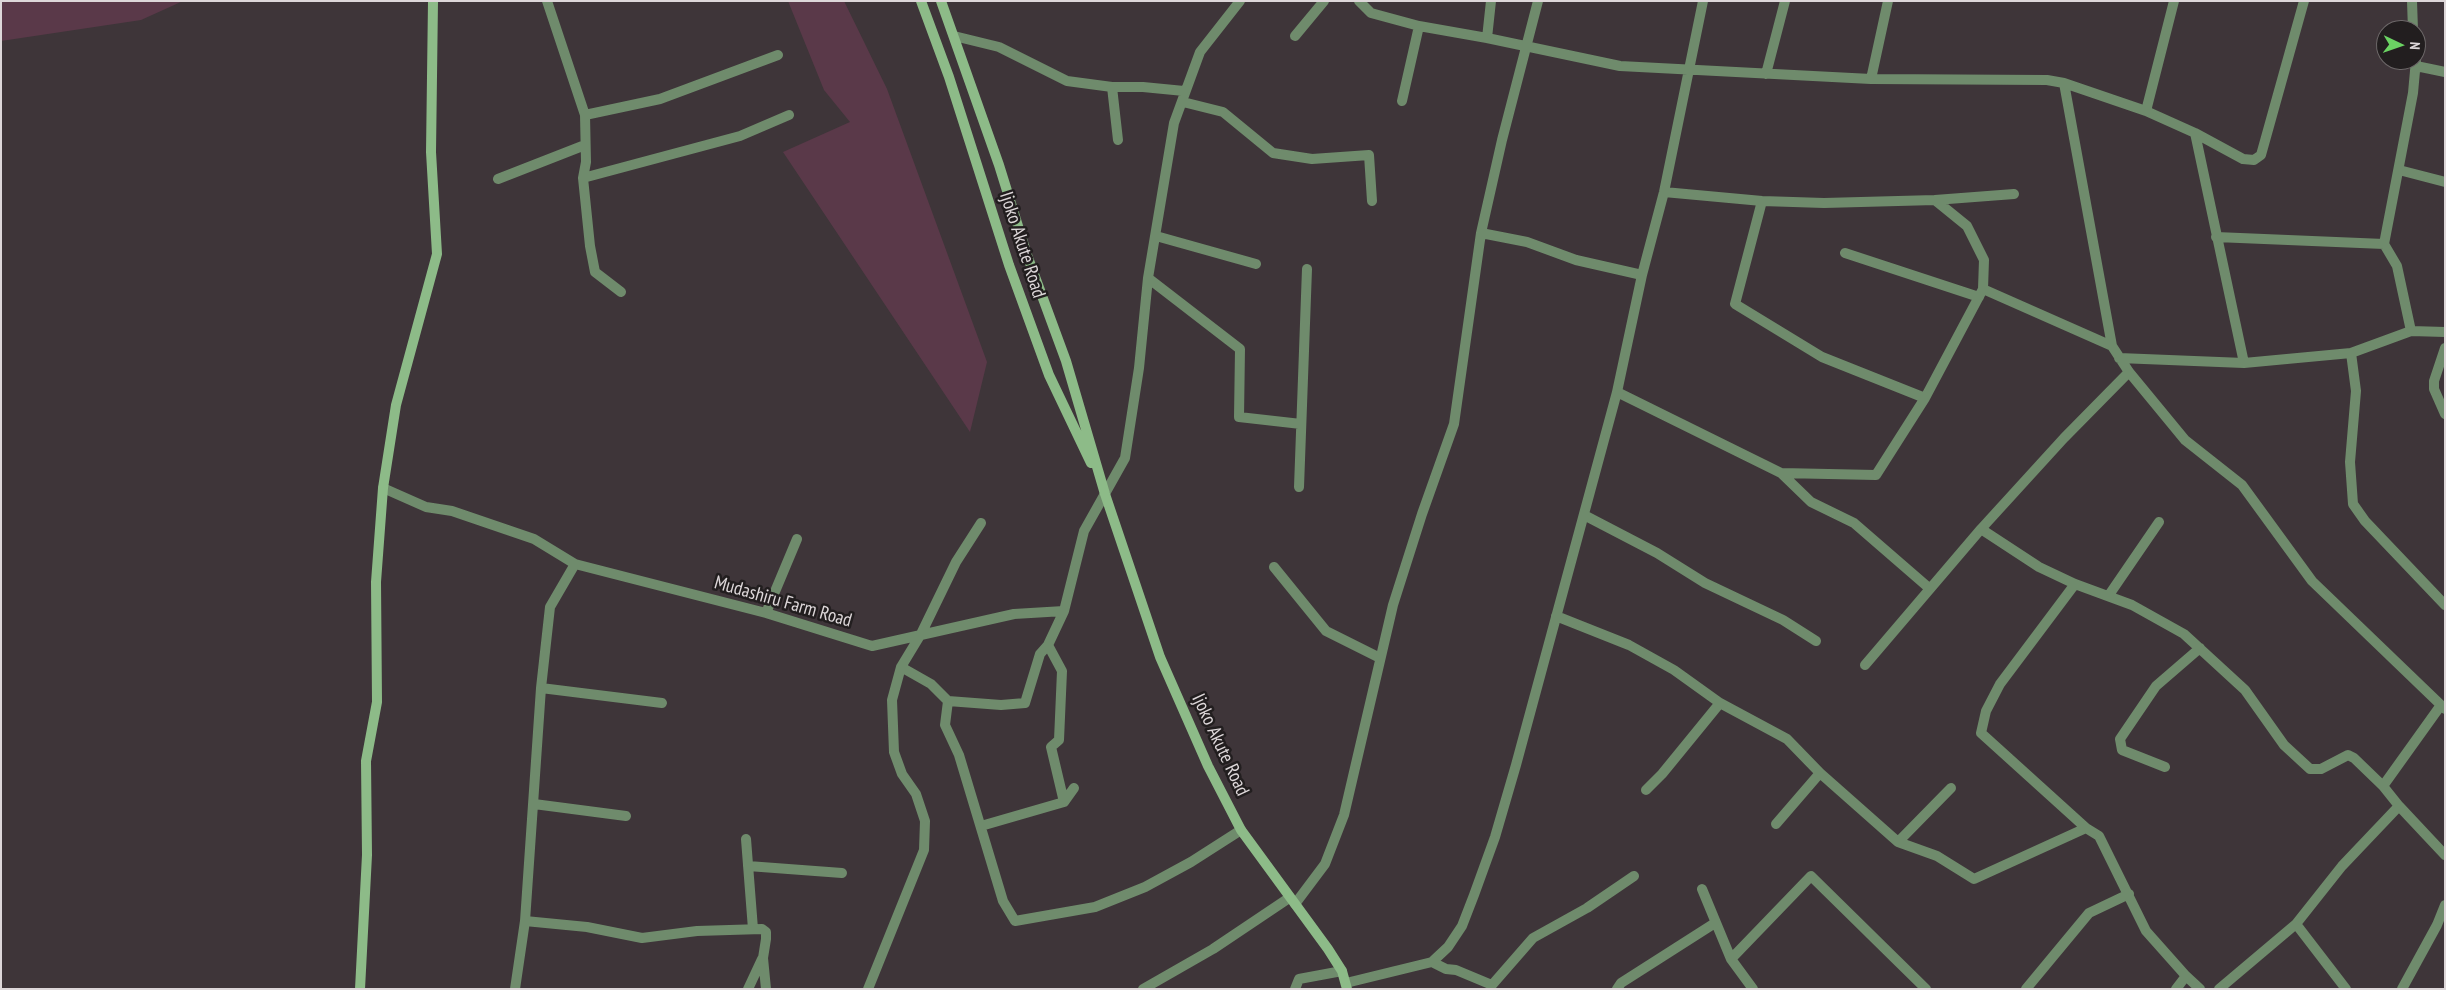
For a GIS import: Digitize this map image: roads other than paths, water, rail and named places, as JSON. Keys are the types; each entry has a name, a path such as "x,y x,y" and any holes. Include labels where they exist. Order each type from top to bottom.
{"main road":[{"path":"360,989 367,855 366,761 377,702 376,582 383,488 396,405 437,254 431,152 433,1"},
{"name":"Ijoko Akute Road","path":"921,1 949,77 1009,265 1049,375 1105,494"},
{"name":"Ijoko Akute Road","path":"941,1 999,165 1027,255 1066,361 1105,494 1160,657 1208,766 1241,830 1342,971 1346,986"}],"street":[{"path":"547,1 586,115 584,178 590,246 595,272 621,292"},
{"path":"901,667 932,684 948,701 1001,705 1025,703 1040,654 1048,645 1064,611 1084,531 1125,458 1139,368 1148,278 1174,122 1200,52 1240,1"},
{"path":"1295,36 1324,1"},
{"path":"1359,1 1371,13 1419,26 1487,38 1620,66 1871,79 2029,78 2064,82 2146,111 2196,133 2243,159 2254,160 2261,155 2304,1"},
{"path":"1487,38 1491,1"},
{"path":"1143,989 1292,901 1325,864 1344,815 1393,605 1422,514 1454,424 1481,233 1502,140 1538,1"},
{"path":"1346,986 1432,962 1448,947 1462,926 1495,837 1617,392 1642,275 1664,192 1703,1"},
{"path":"1766,74 1785,1"},
{"path":"1871,79 1888,1"},
{"path":"2146,111 2174,1"},
{"path":"2412,1 2413,20"},
{"path":"1402,101 1419,26"},
{"path":"954,36 998,46 1067,81 1112,87 1143,86 1184,91"},
{"path":"586,115 660,99 778,55"},
{"path":"2426,66 2445,72"},
{"path":"2411,331 2397,266 2384,244 2399,170 2415,70"},
{"path":"2064,82 2112,346 2119,358 2185,440 2242,485 2318,587 2443,707 2383,786"},
{"path":"1112,87 1118,140"},
{"path":"1183,102 1224,112 1273,153 1312,159 1369,156 1372,201"},
{"path":"584,178 740,136 789,115"},
{"path":"2196,133 2216,238 2244,363"},
{"path":"498,179 584,146"},
{"path":"2399,170 2445,182"},
{"path":"1664,192 1762,201 1824,203 1934,200 2014,194"},
{"path":"1781,473 1876,475 1925,398 1981,293 1984,260 1967,226 1934,200"},
{"path":"1762,201 1735,304 1822,357 1925,398"},
{"path":"1481,233 1527,242 1576,260 1642,275"},
{"path":"1156,236 1256,264"},
{"path":"2216,238 2384,244"},
{"path":"1845,253 1981,293 2112,346"},
{"path":"1299,487 1307,269"},
{"path":"1148,278 1240,349 1239,417 1301,424"},
{"path":"2119,358 2244,363 2351,353 2411,331 2445,332"},
{"path":"2445,348 2434,381 2434,389 2445,414"},
{"path":"2351,353 2356,391 2350,462 2353,504 2365,521 2445,605"},
{"path":"1865,665 1981,529 2064,438 2129,372"},
{"path":"1617,392 1781,473 1811,502 1854,523 1929,588"},
{"name":"Mudashiru Farm Road","path":"383,488 426,507 452,511 534,539 575,564 766,613 872,646 1014,614 1064,611"},
{"path":"1584,515 1658,554 1705,583 1783,620 1816,641"},
{"path":"2108,595 2159,522"},
{"path":"868,989 924,850 925,822 916,794 902,774 894,752 892,700 901,667 921,634 956,562 981,523"},
{"path":"1981,529 2039,567 2075,584 2108,595 2169,624 2200,648 2245,690 2284,745 2310,768 2320,769 2348,755 2354,758 2383,786 2399,806 2445,854"},
{"path":"766,613 797,539"},
{"path":"515,989 525,921 542,688 550,607 575,564"},
{"path":"1274,567 1326,631 1380,658"},
{"path":"2075,584 2000,684 1986,710 1981,733 2086,828 2099,836 2146,931 2200,989"},
{"path":"1556,616 1630,645 1674,670 1720,703 1787,739 1820,773 1898,842 1936,856 1974,879 2086,828"},
{"path":"1048,645 1062,671 1059,740 1051,747 1064,802"},
{"path":"2165,767 2122,750 2120,739 2156,686 2200,648"},
{"path":"542,688 662,703"},
{"path":"948,701 945,725 959,755 1003,901 1015,921 1094,907 1145,887 1191,862 1241,830"},
{"path":"1646,790 1720,703"},
{"path":"1776,824 1820,773"},
{"path":"980,826 1064,802 1074,788"},
{"path":"1898,842 1951,788"},
{"path":"534,804 626,816"},
{"path":"2219,989 2296,924 2342,866 2399,806"},
{"path":"746,838 753,929"},
{"path":"748,866 842,873"},
{"path":"1432,962 1446,969 1456,970 1492,987 1533,938 1587,908 1634,876"},
{"path":"1731,959 1811,876 1926,989"},
{"path":"1702,889 1731,959 1752,989"},
{"path":"2026,989 2089,913 2129,894"},
{"path":"2402,989 2437,925 2445,905"},
{"path":"525,921 587,927 642,938 697,931 762,929 766,932 762,958 748,989"},
{"path":"1618,989 1621,983 1715,923"},
{"path":"2296,924 2346,989"},
{"path":"762,958 766,989"},
{"path":"1295,989 1299,979 1342,971"},
{"path":"2176,989 2186,976"}]}
